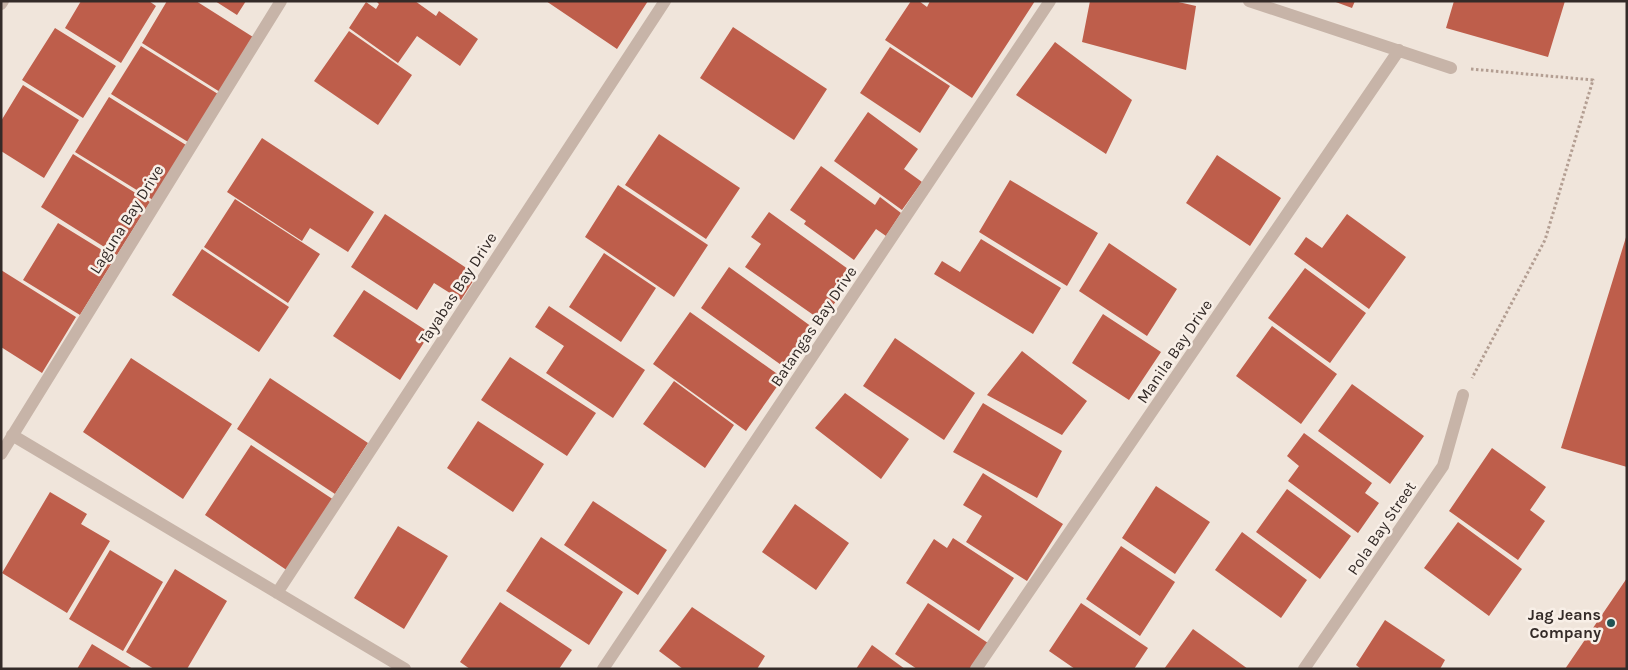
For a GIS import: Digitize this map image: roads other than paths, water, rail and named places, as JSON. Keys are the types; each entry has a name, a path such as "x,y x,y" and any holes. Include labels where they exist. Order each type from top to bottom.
{"street":[{"name":"Laguna Bay Drive","path":"1,454 281,1"},
{"name":"Tayabas Bay Drive","path":"277,593 665,1"},
{"name":"Batangas Bay Drive","path":"602,669 1050,1"},
{"path":"1250,1 1451,68"},
{"name":"Manila Bay Drive","path":"976,669 1399,50"},
{"name":"Pola Bay Street","path":"1304,669 1443,466 1463,395"},
{"path":"12,435 405,669"}],"place":[{"name":"Jag Jeans Company","path":"1611,623"}]}
